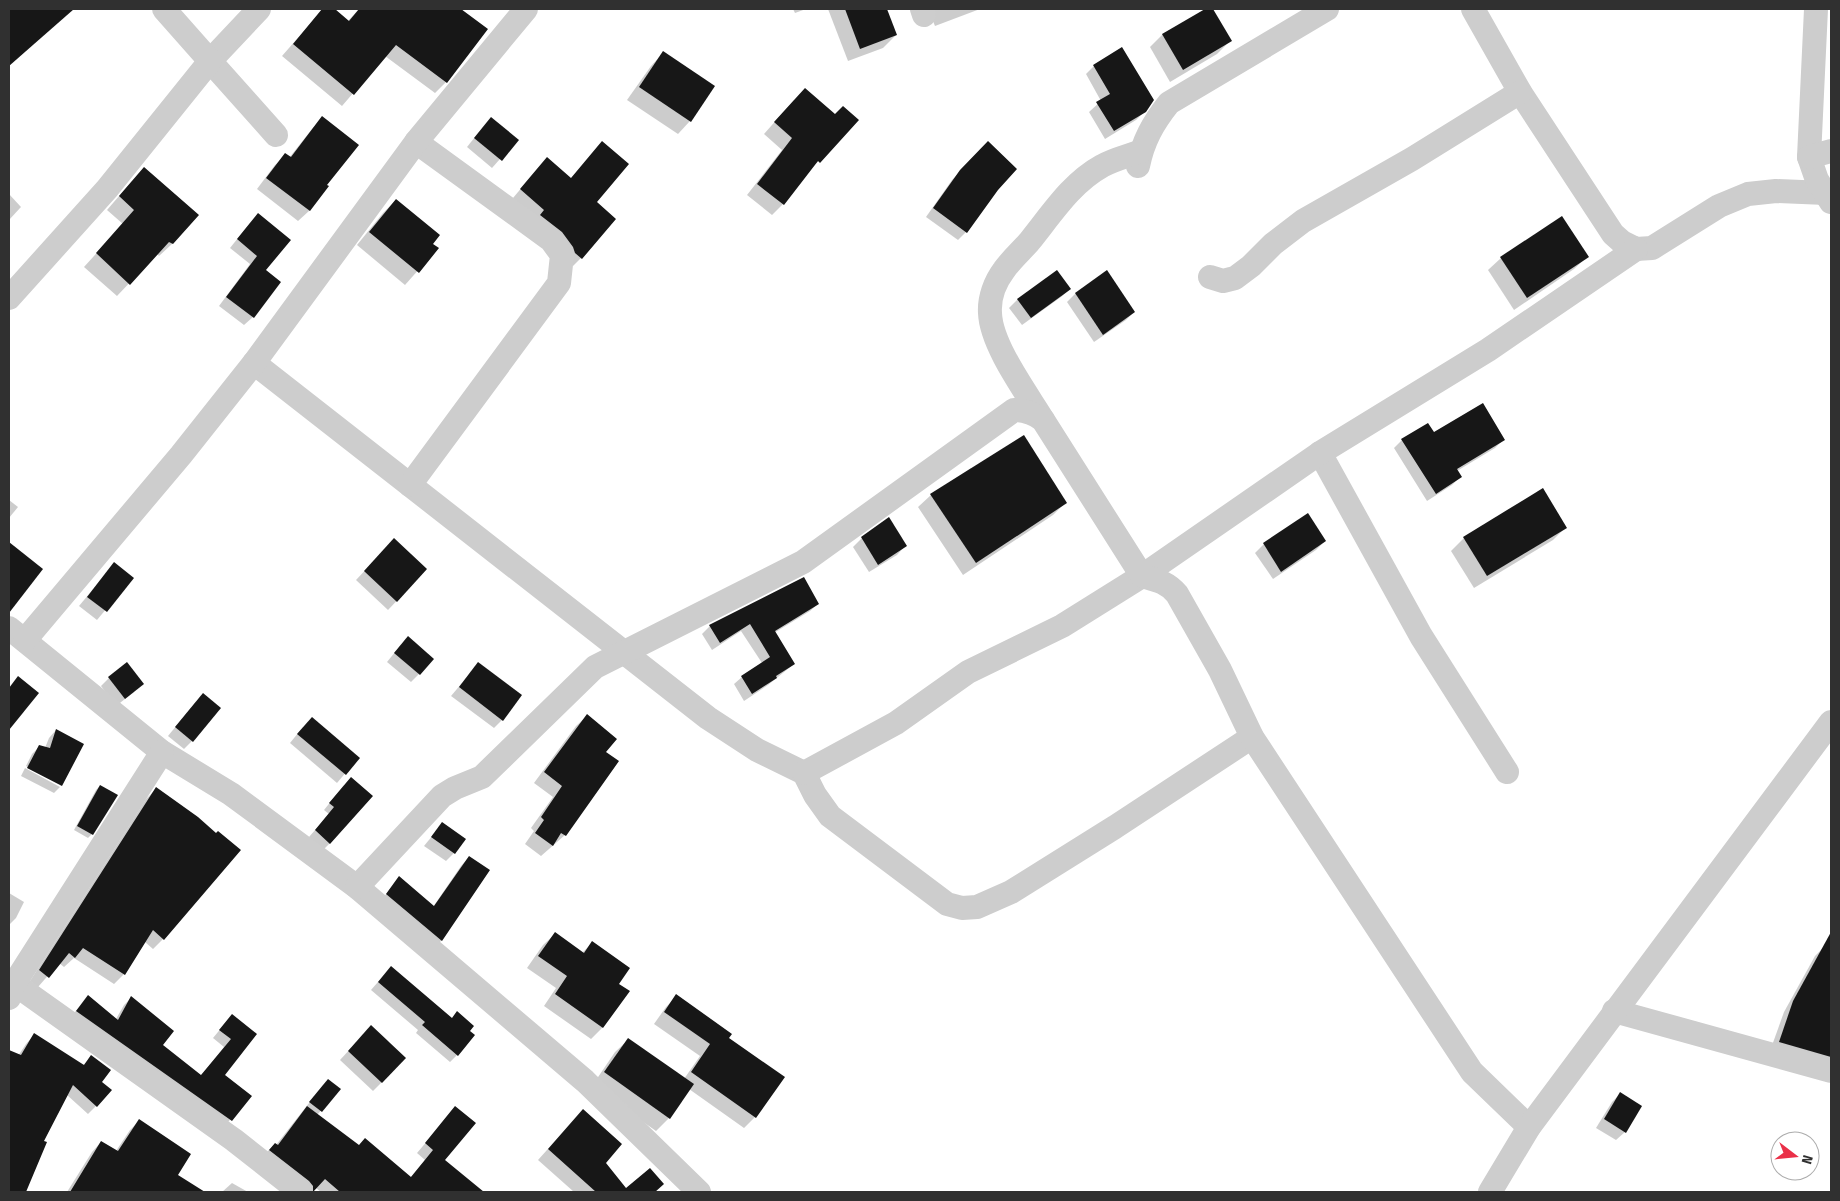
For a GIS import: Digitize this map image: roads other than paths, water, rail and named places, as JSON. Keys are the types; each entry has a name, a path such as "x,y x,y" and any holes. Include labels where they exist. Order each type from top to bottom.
{"street":[{"path":"164,9 276,136"},
{"path":"9,298 107,188 210,61 259,9"},
{"path":"526,9 416,142 254,363 181,455 17,634 162,752 231,794 357,887 585,1081 699,1192"},
{"path":"1327,9 1170,103 1155,120 1140,158 1102,166 1084,179 1066,196 1004,270 995,285 991,298 990,313 993,332 1043,420 1142,576 1170,586 1177,594 1220,670 1252,737 1472,1072 1529,1127"},
{"path":"1473,9 1520,92 1613,234 1622,242 1636,249 1652,248 1720,206 1748,194 1776,191 1829,197"},
{"path":"1816,9 1820,154 1817,180 1829,197"},
{"path":"1210,276 1223,282 1235,278 1251,266 1273,244 1303,221 1412,159 1520,92"},
{"path":"410,485 559,283 562,256 551,240 416,142"},
{"path":"804,773 896,723 968,672 1062,626 1142,576 1320,453 1488,350 1636,249"},
{"path":"254,363 708,718 757,750 804,773 815,795 830,816 947,904 962,908 977,907 1011,892 1116,827 1252,737"},
{"path":"357,887 442,796 455,788 482,777 595,667 803,562 1014,410 1029,412 1043,420"},
{"path":"1320,453 1421,636 1507,772"},
{"path":"1490,1192 1529,1127 1831,722"},
{"path":"162,752 10,988 234,1140 300,1192"},
{"path":"1614,1011 1831,1071"}]}
